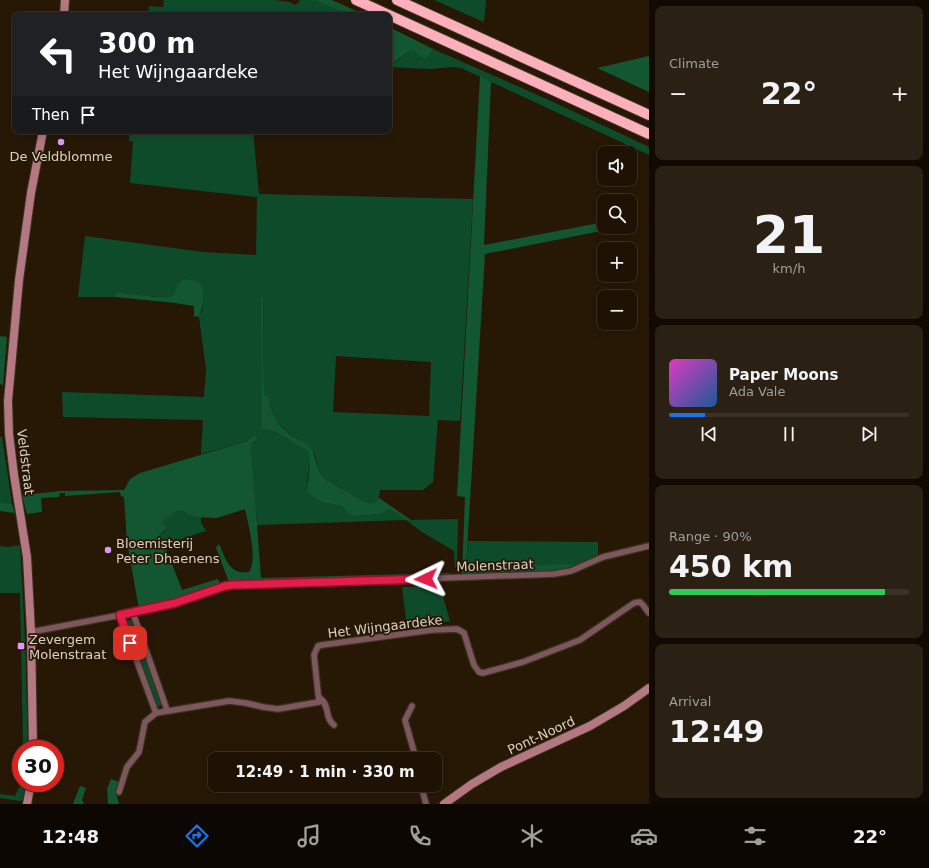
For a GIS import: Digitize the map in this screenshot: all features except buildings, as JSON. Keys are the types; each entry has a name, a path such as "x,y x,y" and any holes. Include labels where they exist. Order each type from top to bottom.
{"highway":[{"path":"356,0 382,12"},
{"path":"397,0 649,115"},
{"path":"392,16 649,134"}],"street":[{"path":"64,12 65,0"},
{"name":"Veldstraat","path":"33,740 31,632 27,557 9,434 8,401 19,280 31,193 42,134"},
{"name":"Molenstraat","path":"31,632 133,613 175,603 232,585 441,579 565,572 578,569 603,557 649,546"},
{"name":"Het Wijngaardeke","path":"334,725 329,720 325,702 320,698 314,655 318,646 322,644 413,632 457,629 464,633 474,665 479,672 483,673 523,662 580,640 634,603 640,602 649,613"},
{"path":"133,613 167,710"},
{"path":"120,615 156,713"},
{"name":"Pont-Noord","path":"444,804 472,784 502,767 590,726 624,706 649,688"},
{"path":"119,792 127,767 138,752 145,722 156,713 229,701 278,709 320,702 320,698"},
{"path":"412,706 405,720 414,752"},
{"path":"27,804 29,792"},
{"path":"423,792 426,804"}],"green space":[{"path":"164,0 274,0 289,2 295,5 300,0 315,0 341,12 148,12 149,6 163,7"},
{"path":"315,0 332,0 358,12 341,12"},
{"path":"434,0 486,0 484,22"},
{"path":"392,28 433,49 426,60 411,50 392,64"},
{"path":"433,49 549,100 649,147 649,155 637,149 637,146 630,146 461,68 452,67 431,69 392,67 392,65 411,50 426,60"},
{"path":"649,56 649,92 597,68"},
{"path":"480,76 491,82 484,245 597,223 597,232 485,254 466,567 583,564 566,572 462,575 465,497 457,496"},
{"path":"130,134 253,134 259,194 473,199 460,421 438,420 433,482 423,490 380,490 379,498 375,502 367,503 325,479 318,468 313,452 279,424 270,406 268,397 264,397 263,297 262,429 274,431 309,452 311,458 307,482 329,504 342,506 348,514 352,516 381,514 389,509 406,520 257,525 251,444 258,439 255,435 247,441 201,454 203,420 63,417 62,392 204,397 206,369 199,317 203,307 175,292 173,296 157,297 116,292 115,297 78,297 85,236 203,252 256,255 257,197 130,183 133,142 129,141","holes":["336,356 431,362 429,416 333,412"]},
{"path":"184,279 201,284 203,300 199,317 194,316 194,306 115,297 116,292 157,297 173,296 178,284"},
{"path":"261,297 263,297 264,397 268,396 271,409 276,420 288,433 309,446 325,479 367,503 375,502 379,498 411,520 406,520 389,509 381,514 352,516 348,514 342,506 319,500 308,492 310,462 309,452 274,431 262,429"},
{"path":"0,336 7,337 3,385 0,384"},
{"path":"255,435 258,439 251,444 261,578 451,573 449,576 229,582 216,548 219,544 229,565 237,571 249,572 253,559 250,532 245,509 217,518 194,517 178,511 162,522 166,529 156,539 166,548 182,590 218,579 220,584 153,606 139,609 127,542 124,497 121,496 120,492 65,496 65,493 60,493 59,497 41,498 42,512 27,514 22,495 62,491 124,490 130,479 140,473 247,441"},
{"path":"0,437 2,437 12,504 0,502"},
{"path":"0,502 12,504 15,513 0,511"},
{"path":"178,511 201,517 201,523 206,531 169,543 170,547 166,548 156,539 166,530 161,522"},
{"path":"458,519 457,568 455,568 454,551 422,532 406,520"},
{"path":"468,541 598,542 598,557 583,564 572,565 466,567"},
{"path":"20,545 25,640 28,740 23,740 20,593 0,593 0,546 8,547"},
{"path":"440,586 450,621 407,627 402,587"},
{"path":"129,620 133,621 161,701 162,704 159,707 155,705 126,624"},
{"path":"111,779 120,782 116,793 119,804 108,804 107,789"},
{"path":"80,786 86,788 82,800 84,804 73,804"},
{"path":"17,792 24,792 23,799 20,801 0,798 0,794 15,796"}],"place":[{"name":"De Veldblomme","path":"61,142"},
{"name":"Bloemisterij Peter Dhaenens","path":"108,550"},
{"name":"Zevergem Molenstraat","path":"21,646"}],"route":[{"path":"130,643 120,615 175,603 225,586 426,579"}]}
